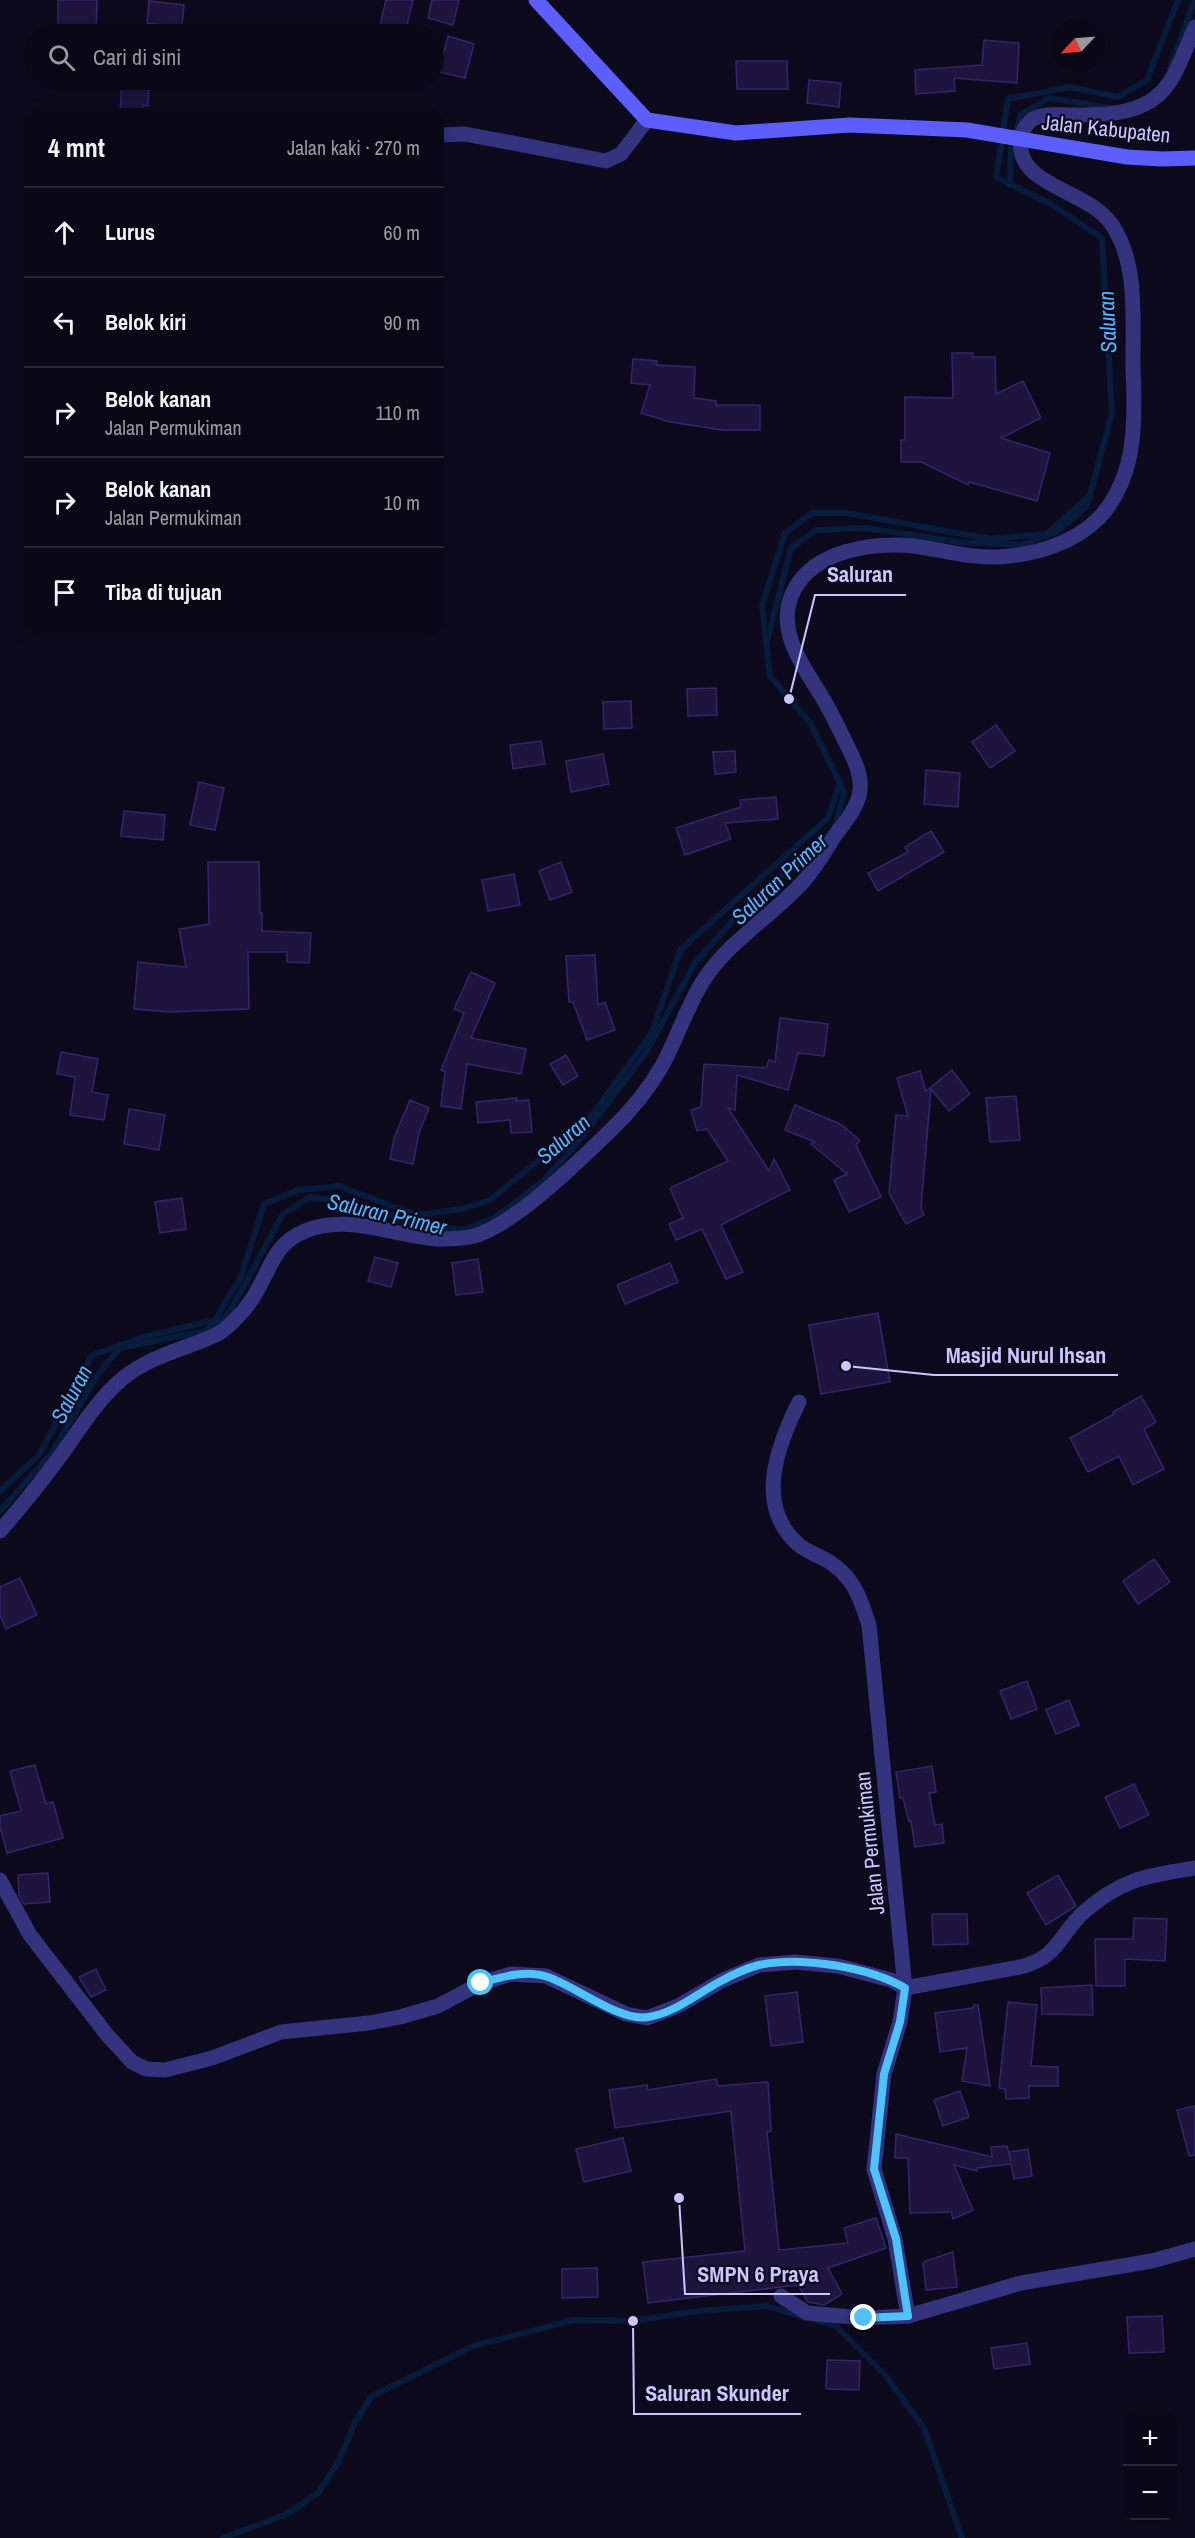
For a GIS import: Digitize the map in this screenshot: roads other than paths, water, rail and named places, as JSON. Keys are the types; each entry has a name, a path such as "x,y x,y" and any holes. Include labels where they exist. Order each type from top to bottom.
{"street":[{"path":"444,135 465,134 606,161 621,154 647,120 536,0"},
{"path":"0,1531 55,1464 100,1402 119,1381 144,1363 220,1334 253,1299 272,1256 300,1232 324,1226 363,1224 436,1239 476,1235 504,1222 552,1184 613,1128 640,1097 663,1064 703,980 718,961 805,880 853,809 860,791 857,766 830,710 793,649 788,631 790,598 804,575 831,557 870,547 908,545 965,555 996,557 1029,553 1060,544 1083,531 1102,515 1122,485 1132,442 1132,297 1125,251 1108,217 1094,206 1029,171 1022,160 1017,140 1025,126 1042,115 1102,114 1127,111 1147,104 1166,87 1195,27"},
{"name":"Jalan Kabupaten","path":"647,120 736,133 850,125 966,130 1127,157 1195,158"},
{"name":"Jalan Permukiman","path":"799,1402 785,1431 772,1488 776,1509 786,1530 800,1546 835,1566 858,1590 869,1624 905,1988 900,2022 884,2074 874,2169 896,2239 908,2316"},
{"path":"0,1880 30,1935 108,2036 132,2062 146,2069 165,2070 213,2058 281,2032 369,2023 400,2017 438,2006 481,1983 511,1974 546,1976 626,2014 647,2018 678,2006 723,1980 759,1965 796,1962 838,1966 891,1980 905,1988 1036,1963 1047,1957 1084,1912 1110,1892 1136,1878 1195,1868"},
{"path":"781,2296 807,2313 864,2318 908,2316 1022,2283 1152,2261 1195,2249"}],"waterway":[{"name":"Saluran","path":"0,1491 39,1455 92,1355 144,1337 215,1320 241,1277 264,1204 298,1190 339,1186 416,1215 462,1209 490,1200 589,1119 651,1034 681,949 828,818 840,783 811,724 770,676 762,605 785,533 812,513 847,513 990,539 1047,534 1090,495 1112,413 1102,238 1049,203 996,177 1008,99 1070,87 1118,97 1147,80 1178,0"},
{"name":"Saluran Primer","path":"1170,68 1195,0"},
{"name":"Saluran Primer","path":"1010,185 1011,148 1021,114 1049,98 1110,108"},
{"name":"Saluran Primer","path":"768,638 791,548 816,530 866,528 957,542 1021,545 1057,532 1086,507 1090,496"},
{"name":"Saluran Primer","path":"0,1511 51,1454 98,1374 120,1348 205,1331 228,1315 283,1214 310,1197 359,1204 425,1226 464,1230 496,1217 543,1181 579,1141 645,1054 695,963 735,918 835,828 844,793 839,783"},
{"path":"223,2538 287,2514 318,2493 339,2461 355,2422 372,2396 473,2346 574,2320 633,2321 698,2311 767,2306 803,2317"},
{"path":"813,2319 836,2326 885,2375 924,2428 962,2538"}],"place":[{"name":"Saluran","path":"789,699"},
{"name":"Masjid Nurul Ihsan","path":"846,1366"},
{"name":"SMPN 6 Praya","path":"679,2198"},
{"name":"Saluran Skunder","path":"633,2321"}]}
